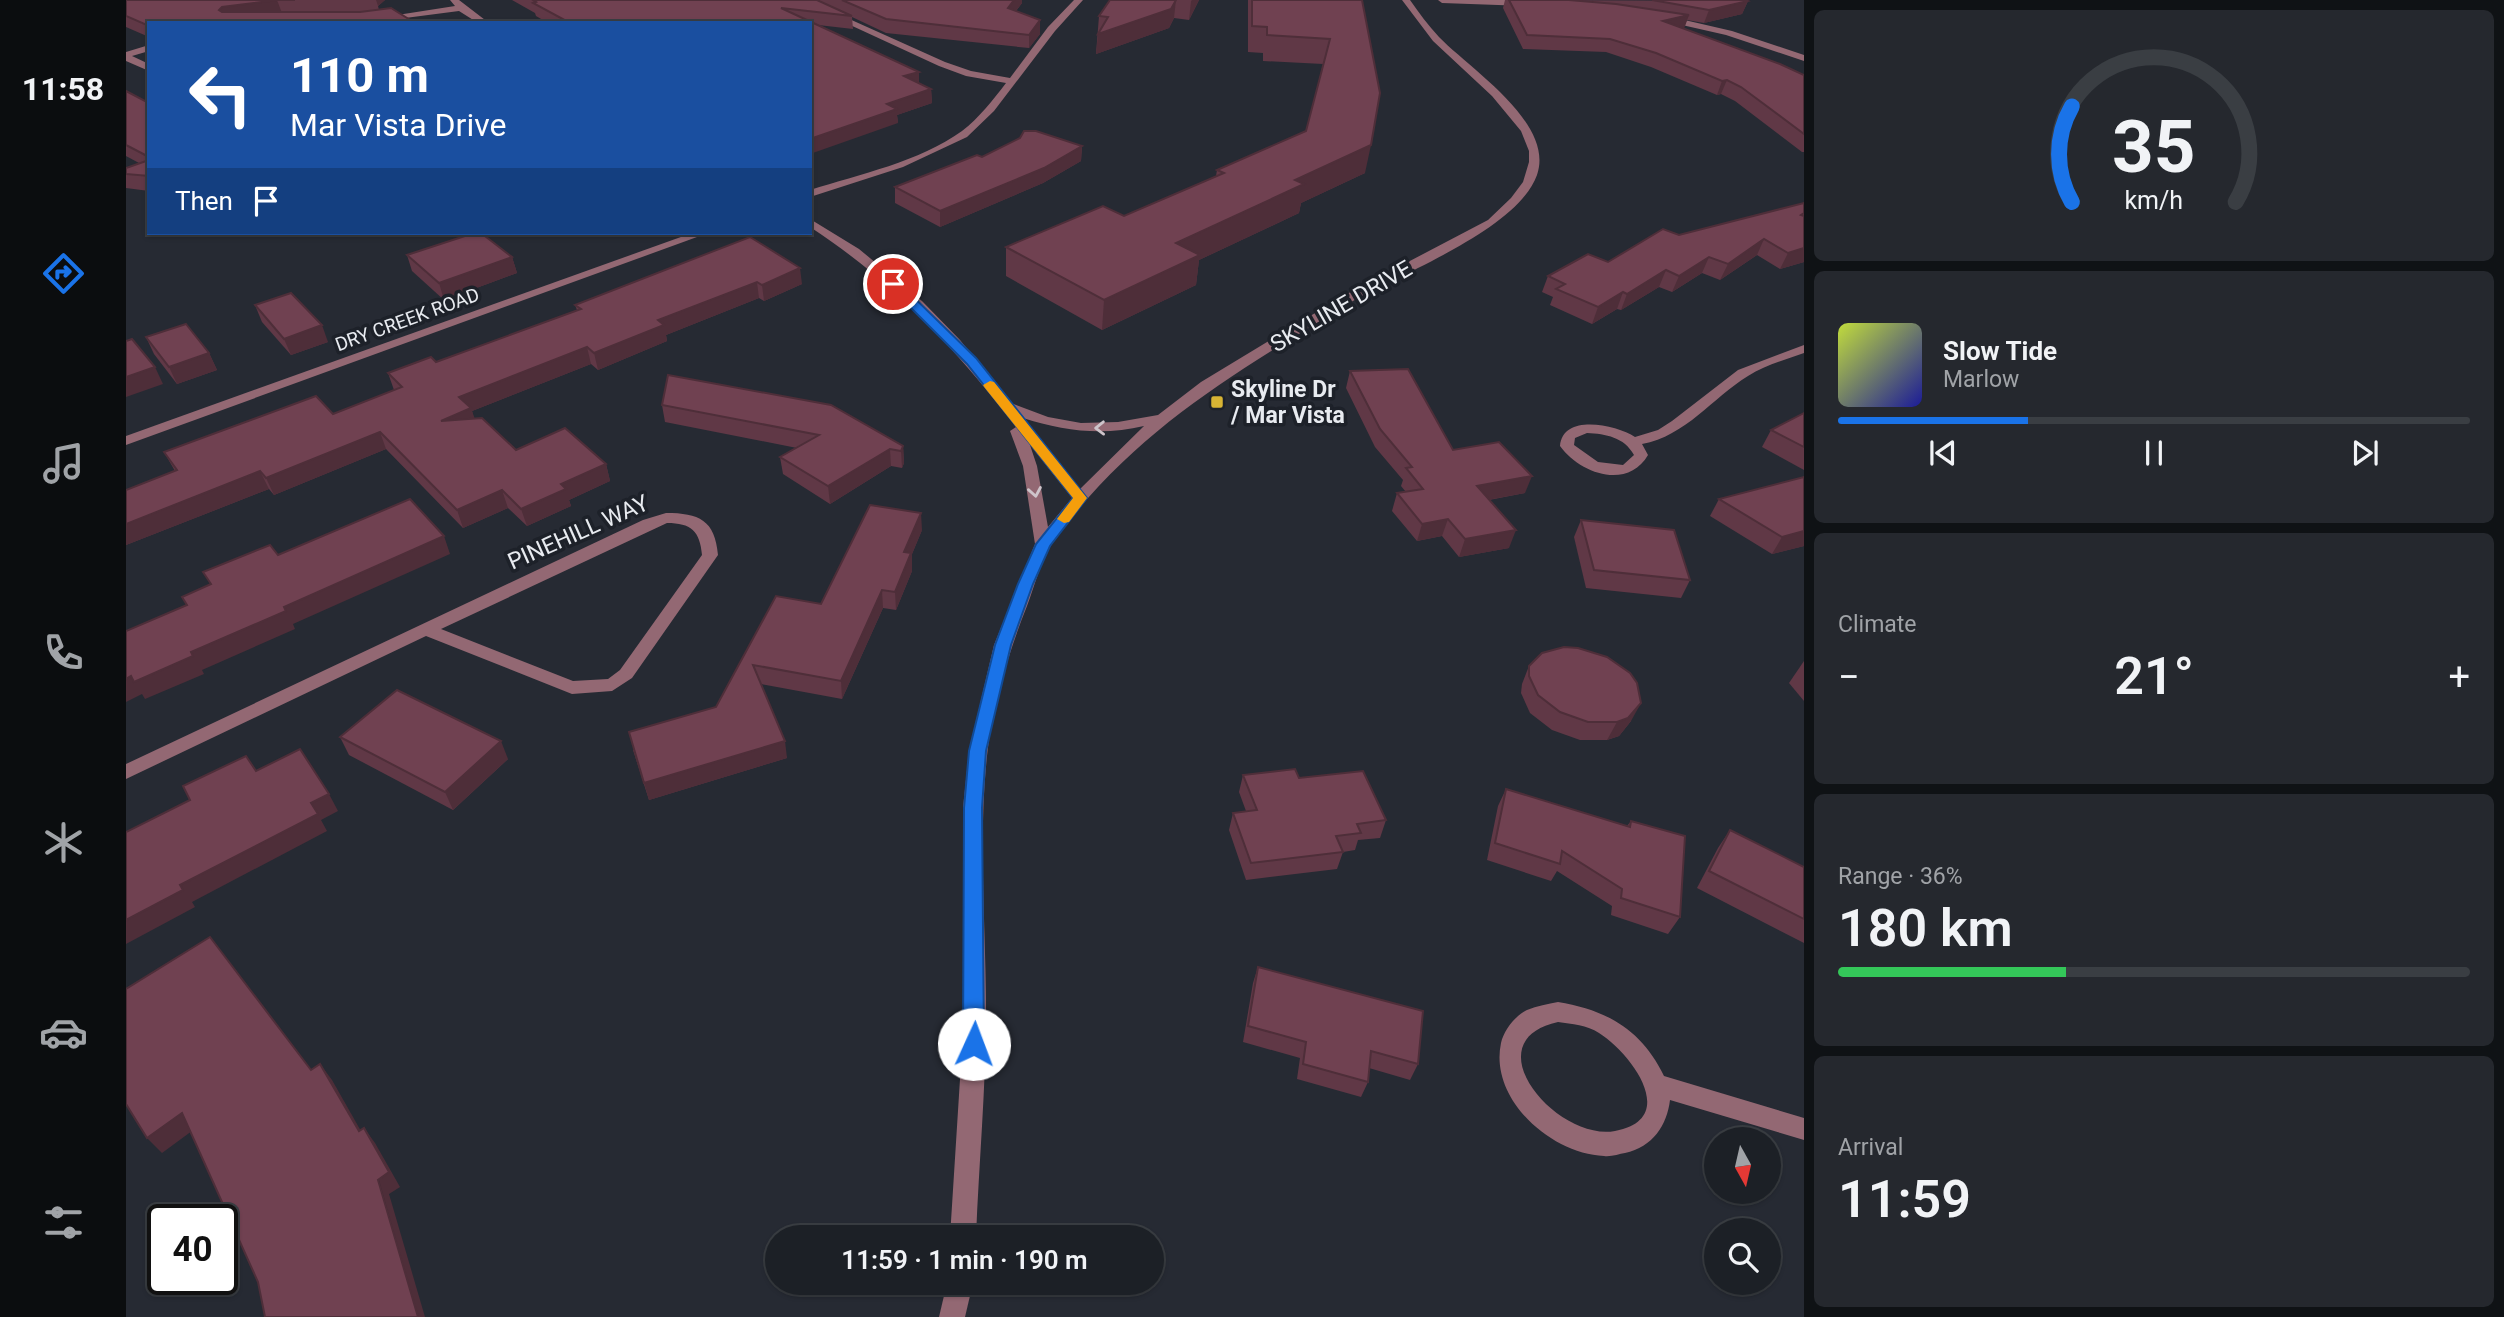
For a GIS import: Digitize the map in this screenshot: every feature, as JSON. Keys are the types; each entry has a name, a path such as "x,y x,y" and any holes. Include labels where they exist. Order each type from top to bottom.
{"street":[{"path":"454,0 461,8 482,21"},
{"path":"800,0 942,65 969,74 1011,80"},
{"path":"1058,18 1064,0"},
{"path":"812,193 952,142 976,125 1058,18 1079,0"},
{"name":"SKYLINE DRIVE","path":"964,1225 975,1016 973,808 978,751 1003,645 1043,544 1080,498 1140,437 1206,385 1349,298 1492,222 1510,207 1525,189 1533,170 1534,152 1524,130 1494,92 1434,38 1406,0"},
{"path":"1442,0 1537,4"},
{"path":"377,19 461,8"},
{"path":"1655,16 1729,33 1804,58"},
{"path":"126,56 147,49"},
{"path":"126,56 147,67"},
{"path":"812,223 860,256 933,321 971,361 1080,498"},
{"name":"DRY CREEK ROAD","path":"126,441 696,235"},
{"path":"1632,442 1663,434 1742,374 1768,361 1804,349"},
{"path":"1005,405 1032,418 1059,425 1093,428 1130,426 1167,416"},
{"path":"1005,405 1030,466 1043,544"},
{"name":"PINEHILL WAY","path":"126,772 425,629 649,524 683,518 702,525 709,537 709,555 626,674 612,685 572,688 425,629"},
{"path":"1658,1085 1658,1113 1645,1133 1620,1145 1589,1143 1556,1130 1529,1107 1513,1081 1510,1055 1516,1033 1534,1018 1558,1012 1583,1016 1608,1025 1630,1042 1647,1063 1658,1085 1804,1129"},
{"path":"952,1317 957,1295"}],"building":[{"path":"126,0 277,0 222,7 219,10 360,12 391,8 412,21 147,21 147,25 126,16"},
{"path":"533,0 817,0 852,16 781,8 809,21 566,21 533,3 536,2"},
{"path":"842,0 1014,0 1008,8 1040,20 1029,35 886,19"},
{"path":"1110,0 1176,0 1171,9 1098,34 1108,17 1099,16"},
{"path":"1252,0 1362,0 1380,93 1371,145 1295,180 1304,184 1176,243 1200,255 1104,300 1006,247 1103,206 1124,216 1224,173 1217,170 1306,131 1330,39 1267,35 1267,27 1252,26"},
{"path":"1509,0 1569,0 1689,15 1663,21 1804,75 1804,134 1741,87 1656,53 1610,39 1527,35"},
{"path":"1652,0 1746,0 1748,1 1709,10"},
{"path":"812,22 919,72 904,76 931,89 887,104 897,109 812,138"},
{"path":"126,91 147,102 147,156 126,145"},
{"path":"1024,131 1036,131 1082,146 1044,168 940,211 895,187 977,155 982,157 1020,138"},
{"path":"147,161 147,176 126,174 126,168"},
{"path":"1804,203 1804,213 1801,215 1804,216 1804,248 1788,253 1764,239 1728,264 1709,257 1679,276 1666,270 1627,294 1623,292 1598,307 1556,289 1565,284 1548,276 1588,254 1608,262 1663,229 1679,235"},
{"path":"468,235 484,235 512,257 439,283 407,255"},
{"path":"750,237 800,268 762,285 757,282 658,320 664,325 594,353 587,347 459,397 471,408 441,421 482,418 516,450 565,428 606,464 561,484 566,489 521,509 502,490 457,510 380,432 266,478 260,471 126,524 126,490 177,470 164,452 316,396 333,414 402,387 388,373 431,357 436,362 581,309 575,305"},
{"path":"291,293 322,325 284,339 255,305"},
{"path":"186,324 209,353 169,367 146,337"},
{"path":"132,339 155,367 126,377 126,341"},
{"path":"1408,369 1453,450 1499,442 1532,476 1477,486 1516,530 1465,539 1448,519 1422,524 1397,493 1423,489 1406,468 1412,467 1380,429 1350,371"},
{"path":"668,375 831,405 903,446 901,451 890,449 828,486 780,457 819,435 662,405"},
{"path":"1804,413 1804,447 1771,430"},
{"path":"1804,477 1804,531 1782,537 1719,499"},
{"path":"410,499 444,536 284,607 286,611 191,652 193,656 134,682 131,676 126,679 126,631 187,605 182,597 211,584 203,572 270,545 278,555"},
{"path":"870,505 921,513 904,552 911,553 895,592 882,590 841,681 753,665 785,741 644,783 629,732 716,707 776,596 821,604"},
{"path":"1581,520 1674,530 1690,580 1594,570"},
{"path":"1564,647 1578,648 1607,657 1630,673 1637,683 1641,703 1628,718 1617,722 1588,722 1560,712 1538,695 1529,676 1529,666 1542,653"},
{"path":"397,690 501,741 445,792 340,737"},
{"path":"300,749 329,794 311,803 318,814 180,885 183,890 126,920 126,832 190,800 183,786 246,756 256,771"},
{"path":"1295,769 1299,778 1363,771 1386,820 1357,824 1361,833 1336,836 1343,852 1251,863 1233,813 1257,810 1243,775"},
{"path":"1506,789 1630,827 1631,821 1685,836 1680,917 1621,898 1622,889 1562,851 1560,864 1495,843"},
{"path":"1730,830 1804,867 1804,919 1709,871"},
{"path":"210,937 311,1070 320,1064 359,1131 364,1128 389,1172 378,1180 418,1317 265,1317 258,1282 238,1238 238,1204 223,1204 182,1113 147,1138 126,1104 126,989"},
{"path":"1258,967 1423,1011 1418,1064 1371,1051 1368,1082 1303,1064 1306,1042 1248,1026"}],"slow traffic":[{"path":"990,385 1080,498 1064,519"}],"place":[{"name":"Skyline Dr / Mar Vista","path":"1217,402"}],"route":[{"path":"893,284 971,361 1080,498 1043,544 1025,584 1003,645 978,751 973,808 974,1044"}]}
